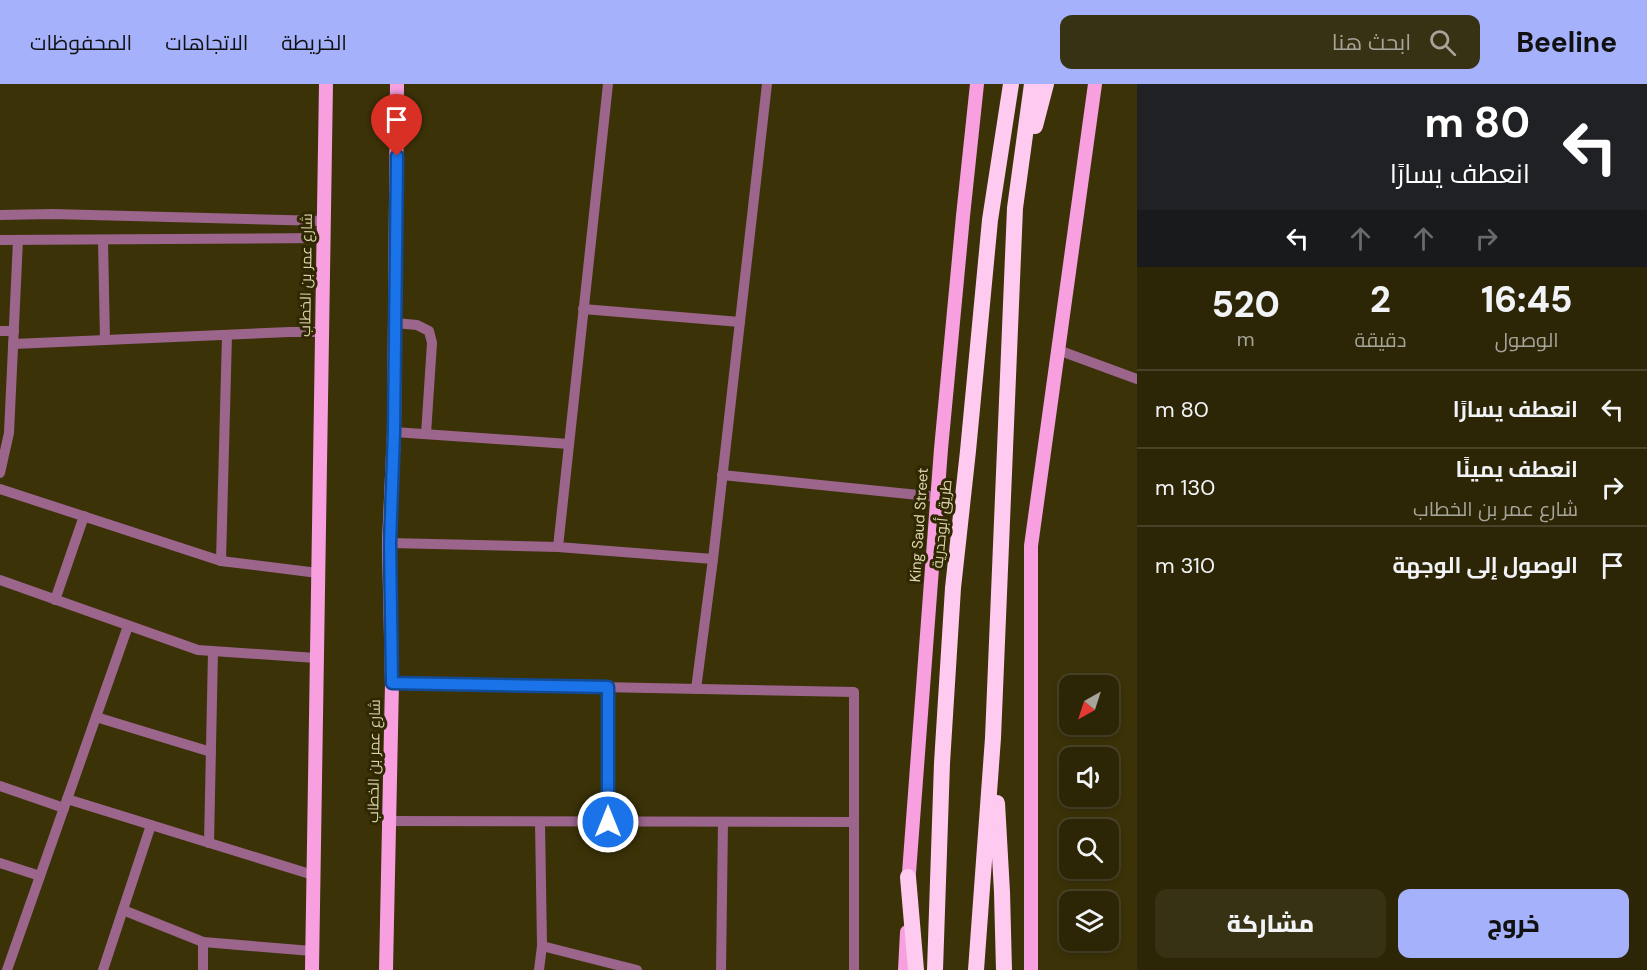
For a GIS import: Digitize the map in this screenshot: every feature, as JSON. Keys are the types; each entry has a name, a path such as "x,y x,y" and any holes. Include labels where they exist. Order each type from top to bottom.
{"highway":[{"name":"طريق أبوحدرية","path":"935,970 942,763 953,588 990,220 1011,84"},
{"path":"976,970 993,738 1015,208 1032,84"},
{"path":"1015,208 1046,84"},
{"path":"993,738 1004,970"},
{"path":"908,877 916,970"}],"main road":[{"name":"شارع عمر بن الخطاب","path":"312,970 326,84"},
{"name":"شارع عمر بن الخطاب","path":"386,970 392,683 390,543 394,432 397,84"},
{"name":"King Saud Street","path":"906,970 908,877 938,497 977,84"},
{"path":"1031,970 1031,546 1095,84"}],"street":[{"path":"558,547 608,84"},
{"path":"696,689 767,84"},
{"path":"0,215 52,214 324,221"},
{"path":"0,240 324,238"},
{"path":"0,473 9,433 5,409 14,331 18,240"},
{"path":"103,240 105,340"},
{"path":"583,309 740,322"},
{"path":"395,323 417,325 429,331 432,343 426,434"},
{"path":"0,331 14,331"},
{"path":"13,344 322,332"},
{"path":"221,561 227,335"},
{"path":"1058,350 1137,380"},
{"path":"394,432 569,444"},
{"path":"722,475 938,497"},
{"path":"0,489 221,561 318,573"},
{"path":"55,600 84,516"},
{"path":"390,543 558,547 713,559"},
{"path":"0,580 198,650 316,658"},
{"path":"7,970 128,626"},
{"path":"209,843 213,651"},
{"path":"392,683 854,692 854,970"},
{"path":"608,687 608,822"},
{"path":"96,717 211,752"},
{"path":"0,786 151,825 313,875"},
{"path":"389,822 854,822"},
{"path":"538,970 542,946 540,822"},
{"path":"722,970 723,822"},
{"path":"103,970 151,825"},
{"path":"0,863 40,876"},
{"path":"123,910 203,942 312,951"},
{"path":"203,942 203,970"},
{"path":"542,946 637,970"}],"route":[{"path":"397,156 394,432 390,543 392,683 608,687 608,822"}]}
